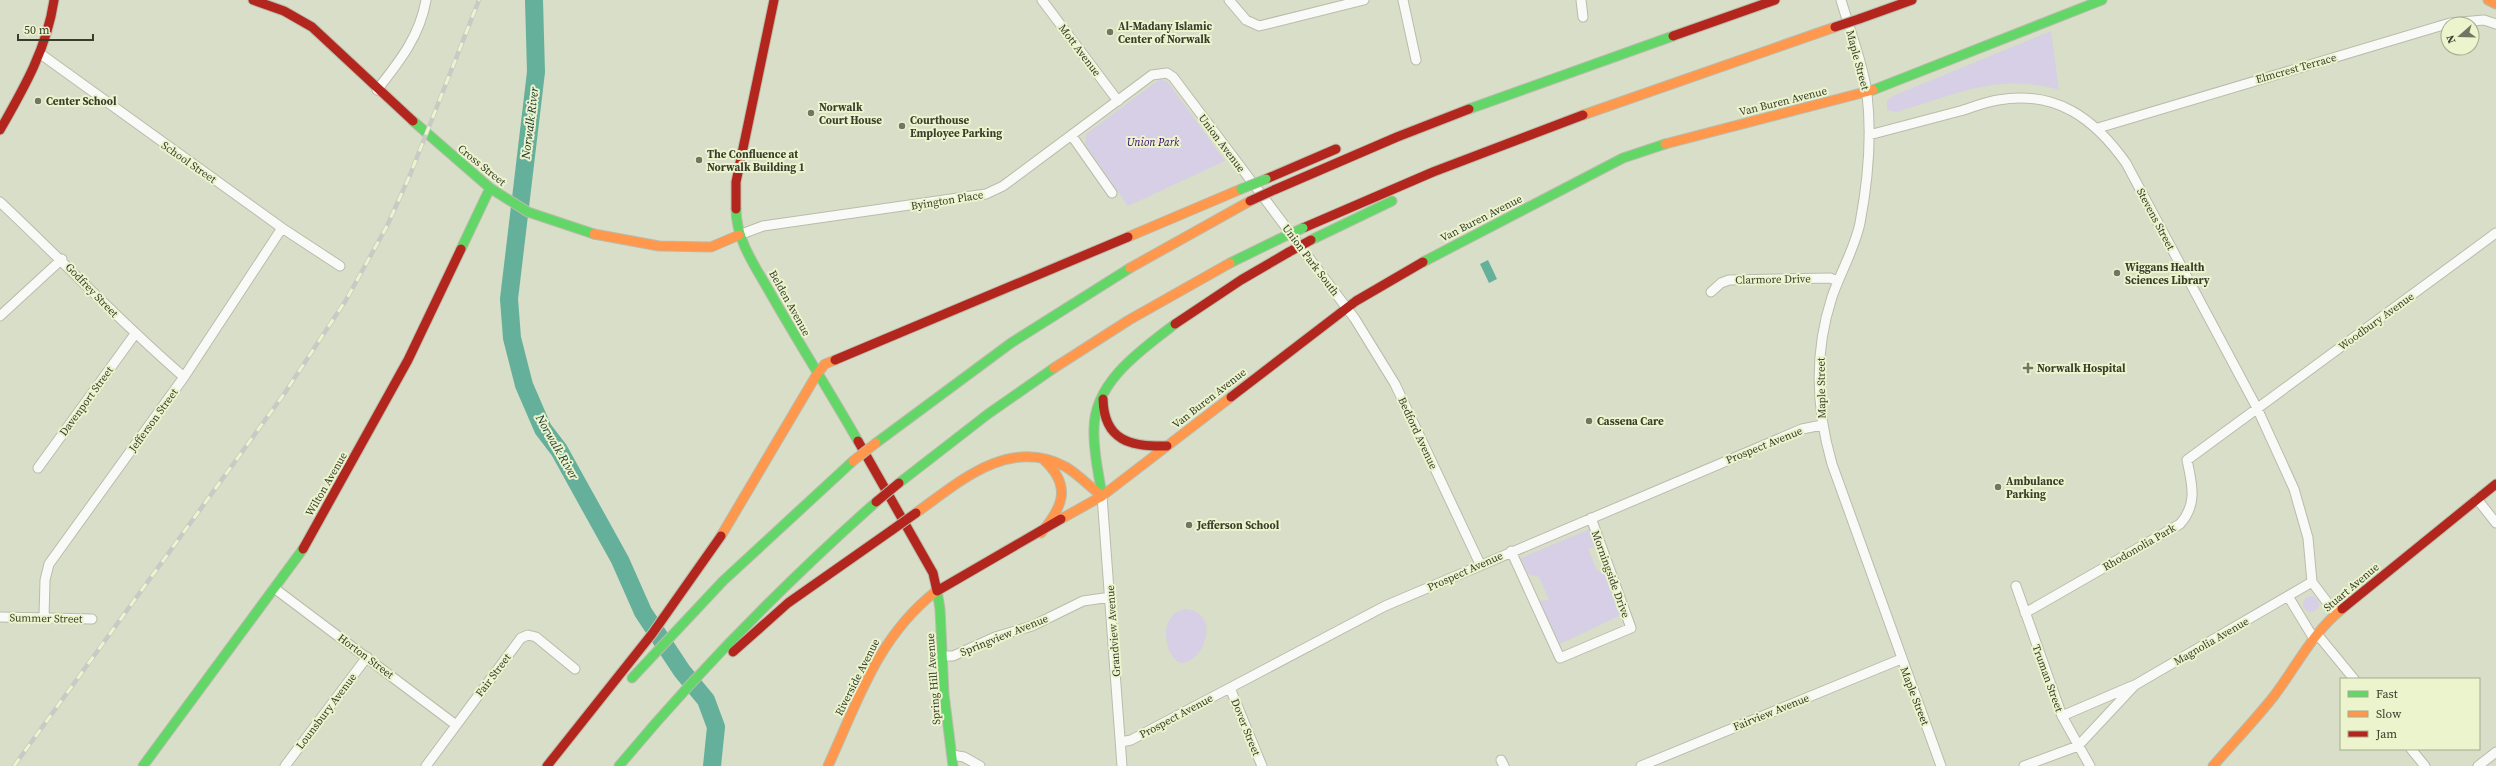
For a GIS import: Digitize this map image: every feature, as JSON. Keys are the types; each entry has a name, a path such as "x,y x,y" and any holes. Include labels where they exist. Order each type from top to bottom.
{"main road":[{"path":"0,130 42,56 52,22 54,0"},
{"name":"Cross Street","path":"253,0 284,12 312,27 378,90 490,188 505,199 528,212 557,224 593,234 659,246 711,246 739,235"},
{"name":"Belden Avenue","path":"774,0 736,182 734,213 739,235 817,374 847,421 933,573 936,591"},
{"path":"626,685 699,605 776,529 853,461 977,366 1050,316 1132,266 1250,201 1384,141 1502,96 1775,0"},
{"path":"619,766 651,727 721,649 800,570 876,502 1000,406 1091,344 1186,287 1279,239 1420,177 1524,138 1912,0"},
{"name":"Van Buren Avenue","path":"936,591 1041,533 1102,496 1346,307 1435,255 1634,153 1867,92 1935,68 2102,0"},
{"path":"2488,0 2496,4"},
{"path":"1438,110 1502,96"},
{"path":"1472,167 1524,138"},
{"path":"547,766 621,674 689,585 732,520 817,374 825,364 1344,146"},
{"name":"Wilton Avenue","path":"143,766 303,549 363,444 408,360 490,188"},
{"path":"1102,496 1093,427 1096,407 1105,388 1136,356 1188,315 1289,252 1408,194"},
{"path":"1105,388 1104,415 1116,435 1139,446 1167,446"},
{"path":"651,727 788,603 916,513 993,462 1016,455 1038,457 1066,467 1102,496"},
{"path":"1038,457 1055,469 1062,488 1059,508 1041,533"},
{"name":"Stuart Avenue","path":"2213,766 2274,696 2316,637 2336,614 2496,484"},
{"name":"Spring Hill Avenue","path":"936,591 940,609 944,694 953,766"},
{"name":"Riverside Avenue","path":"828,766 881,652 904,622 926,598 936,591"}],"street":[{"path":"378,90 414,40 426,0"},
{"name":"Mott Avenue","path":"1042,0 1118,101"},
{"path":"1229,0 1246,20 1259,26 1364,0"},
{"path":"1403,0 1416,60"},
{"path":"1580,0 1583,17"},
{"name":"Maple Street","path":"1841,0 1867,92 1869,136 1868,164 1859,225 1838,281 1828,313 1821,347 1819,390 1822,425 1832,464 1901,659 1941,766"},
{"name":"Elmcrest Terrace","path":"2098,128 2450,23 2484,20 2496,24"},
{"name":"School Street","path":"42,56 282,228 340,266"},
{"name":"Byington Place","path":"739,235 763,226 986,194 1003,186 1156,73 1167,73"},
{"name":"Union Avenue","path":"1167,73 1173,77 1276,214"},
{"name":"Stevens Street","path":"1869,136 1996,100 2025,98 2038,99 2068,108 2098,128 2126,163 2257,408 2294,489 2308,538 2312,582"},
{"path":"1072,136 1112,193"},
{"name":"Godfrey Street","path":"0,202 62,259 135,334 184,377"},
{"name":"Union Park South","path":"1276,214 1346,307"},
{"name":"Jefferson Street","path":"44,617 46,580 49,564 184,377 282,228"},
{"name":"Woodbury Avenue","path":"2257,408 2496,233"},
{"path":"0,316 62,259"},
{"name":"Clarmore Drive","path":"1711,292 1721,283 1729,280 1830,278 1838,281"},
{"name":"Bedford Avenue","path":"1346,307 1395,384 1480,564"},
{"name":"Davenport Street","path":"38,468 135,334"},
{"name":"Rhodonolia Park","path":"2025,613 2180,524 2190,513 2193,487 2187,460 2257,408"},
{"name":"Prospect Avenue","path":"1121,742 1131,740 1361,618 1480,564 1802,429 1822,425"},
{"name":"Grandview Avenue","path":"1102,496 1111,597 1122,766"},
{"path":"2477,500 2496,523"},
{"name":"Morningside Drive","path":"1512,551 1560,658 1631,628 1591,518"},
{"path":"2336,614 2312,582 2288,596 2316,637 2353,678"},
{"name":"Truman Street","path":"2016,586 2062,716 2090,766"},
{"name":"Horton Street","path":"274,588 456,725"},
{"name":"Magnolia Avenue","path":"2062,716 2135,685 2288,596"},
{"name":"Springview Avenue","path":"942,656 953,656 995,637 1032,626 1083,601 1111,597"},
{"name":"Summer Street","path":"0,617 92,619"},
{"name":"Fair Street","path":"426,766 525,636 536,637 575,669"},
{"name":"Lounsbury Avenue","path":"285,766 367,657"},
{"name":"Fairview Avenue","path":"1642,766 1901,659"},
{"name":"Magnolia Avenue","path":"2024,766 2078,746 2135,685"},
{"name":"Dover Street","path":"1230,688 1262,766"},
{"path":"2412,750 2424,766"},
{"path":"2478,766 2496,752"},
{"path":"952,755 964,757 980,766"}],"green space":[{"path":"2051,31 2059,90 2037,85 1996,85 1957,93 1896,112 1887,110 1887,101 1893,96"},
{"name":"Union Park","path":"1160,79 1168,82 1225,161 1128,206 1085,144 1086,134"},
{"path":"1590,529 1597,547 1588,548 1597,571 1607,573 1621,615 1560,644 1539,601 1549,600 1539,577 1528,574 1521,558"},
{"path":"2311,596 2317,598 2319,604 2317,610 2311,612 2305,610 2303,604 2305,598"},
{"path":"1185,609 1196,612 1203,618 1206,627 1206,637 1203,646 1197,655 1190,661 1181,663 1175,660 1171,654 1166,637 1170,619 1176,613"}],"water":[{"path":"1488,260 1497,279 1489,283 1480,264"}],"waterway":[{"name":"Norwalk River","path":"534,0 536,72 509,299 512,338 524,385 543,429 559,450 620,560 643,612 682,671 706,700 716,727 712,766"}],"railway":[{"path":"14,766 284,394 346,300 387,226 410,175 479,0"}],"traffic: fast":[{"path":"1873,90 2102,0"},
{"path":"1469,109 1673,36"},
{"path":"413,121 490,188 528,212 594,234"},
{"path":"1423,262 1623,158 1665,144"},
{"path":"1241,189 1266,179"},
{"path":"461,249 490,188"},
{"path":"1311,240 1392,201"},
{"path":"736,209 737,221 743,243 748,254 858,441"},
{"path":"1279,239 1303,228"},
{"path":"1230,263 1279,239"},
{"path":"876,443 1011,343 1130,268"},
{"path":"1102,496 1095,455 1094,438 1096,412 1102,396 1111,382 1134,356 1175,324"},
{"path":"899,483 988,414 1054,368"},
{"path":"632,678 723,581 853,461"},
{"path":"619,766 680,696 743,629 808,564 876,502"},
{"path":"143,766 303,549"},
{"path":"935,592 937,591 940,609 944,694 953,766"}],"traffic: slow":[{"path":"2488,0 2496,4"},
{"path":"1583,115 1835,27"},
{"path":"1665,144 1873,90"},
{"path":"1128,237 1241,189"},
{"path":"1130,268 1250,201"},
{"path":"594,234 659,246 711,247 739,235"},
{"path":"1054,368 1129,320 1230,263"},
{"path":"721,536 817,374 825,364 835,360"},
{"path":"1061,519 1102,496 1231,397"},
{"path":"853,461 876,443"},
{"path":"916,513 950,488 986,466 1006,459 1025,457 1045,459 1066,467 1102,496"},
{"path":"1041,533 1055,514 1061,496 1061,488 1058,479 1053,470 1044,460"},
{"path":"828,766 871,672 884,650 898,629 915,610 935,592"},
{"path":"2213,766 2274,696 2305,650 2322,628 2342,609"}],"traffic: jam":[{"path":"0,130 18,99 40,51 51,18 54,0"},
{"path":"253,0 284,11 312,27 413,121"},
{"path":"736,209 736,182 774,0"},
{"path":"1673,36 1775,0"},
{"path":"1859,19 1912,0"},
{"path":"1835,27 1859,19"},
{"path":"1274,190 1397,137 1469,109"},
{"path":"1303,228 1433,172 1583,115"},
{"path":"1266,179 1336,149"},
{"path":"1250,201 1274,190"},
{"path":"835,360 1128,237"},
{"path":"1289,252 1311,240"},
{"path":"303,549 408,360 461,249"},
{"path":"1175,324 1241,280 1289,252"},
{"path":"1231,397 1356,301 1423,262"},
{"path":"1103,399 1108,424 1114,433 1122,439 1131,443 1142,445 1167,446"},
{"path":"858,441 933,573 937,591 1061,519"},
{"path":"876,502 899,483"},
{"path":"2342,609 2496,484"},
{"path":"892,530 916,513"},
{"path":"733,652 788,603 892,530"},
{"path":"547,766 652,634 721,536"}],"place":[{"name":"Al-Madany Islamic Center of Norwalk","path":"1110,32"},
{"name":"Center School","path":"38,101"},
{"name":"Norwalk Court House","path":"811,113"},
{"name":"Courthouse Employee Parking","path":"902,126"},
{"name":"The Confluence at Norwalk Building 1","path":"699,160"},
{"name":"Wiggans Health Sciences Library","path":"2117,273"},
{"name":"Norwalk Hospital","path":"2028,368"},
{"name":"Cassena Care","path":"1589,421"},
{"name":"Ambulance Parking","path":"1998,487"},
{"name":"Jefferson School","path":"1189,525"}]}
